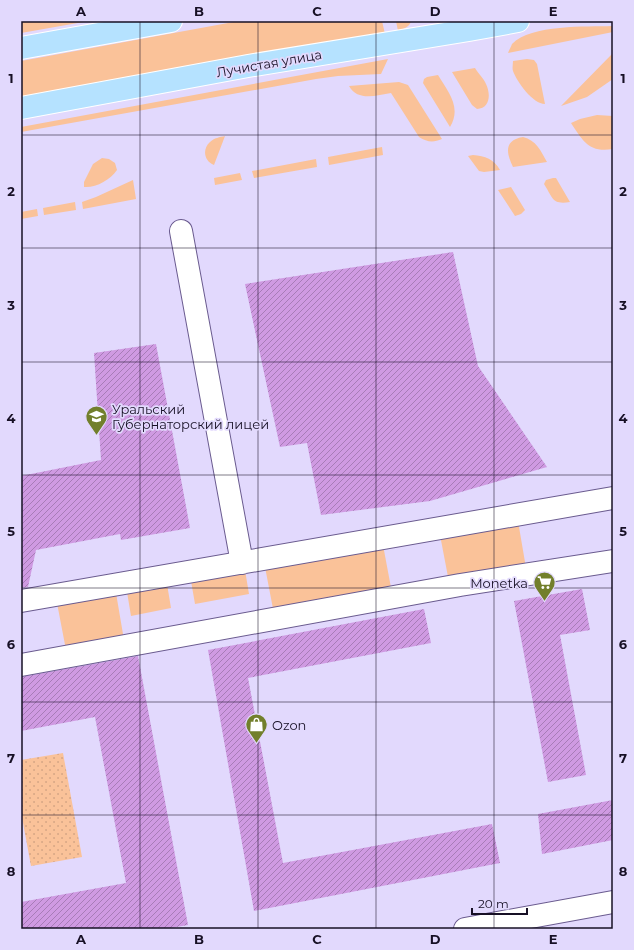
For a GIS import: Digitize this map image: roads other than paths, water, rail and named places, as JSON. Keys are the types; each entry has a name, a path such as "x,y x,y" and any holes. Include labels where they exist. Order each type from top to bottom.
{"main road":[{"path":"21,48 171,21"},
{"name":"Лучистая улица","path":"21,108 248,66 426,29 518,21"}],"street":[{"path":"181,231 242,563"},
{"path":"21,601 613,498"},
{"path":"21,665 460,585 613,561"},
{"path":"465,929 613,902"}],"place":[{"name":"Уральский Губернаторский лицей","path":"97,436"},
{"name":"Monetka","path":"544,602"},
{"name":"Ozon","path":"256,744"}]}
